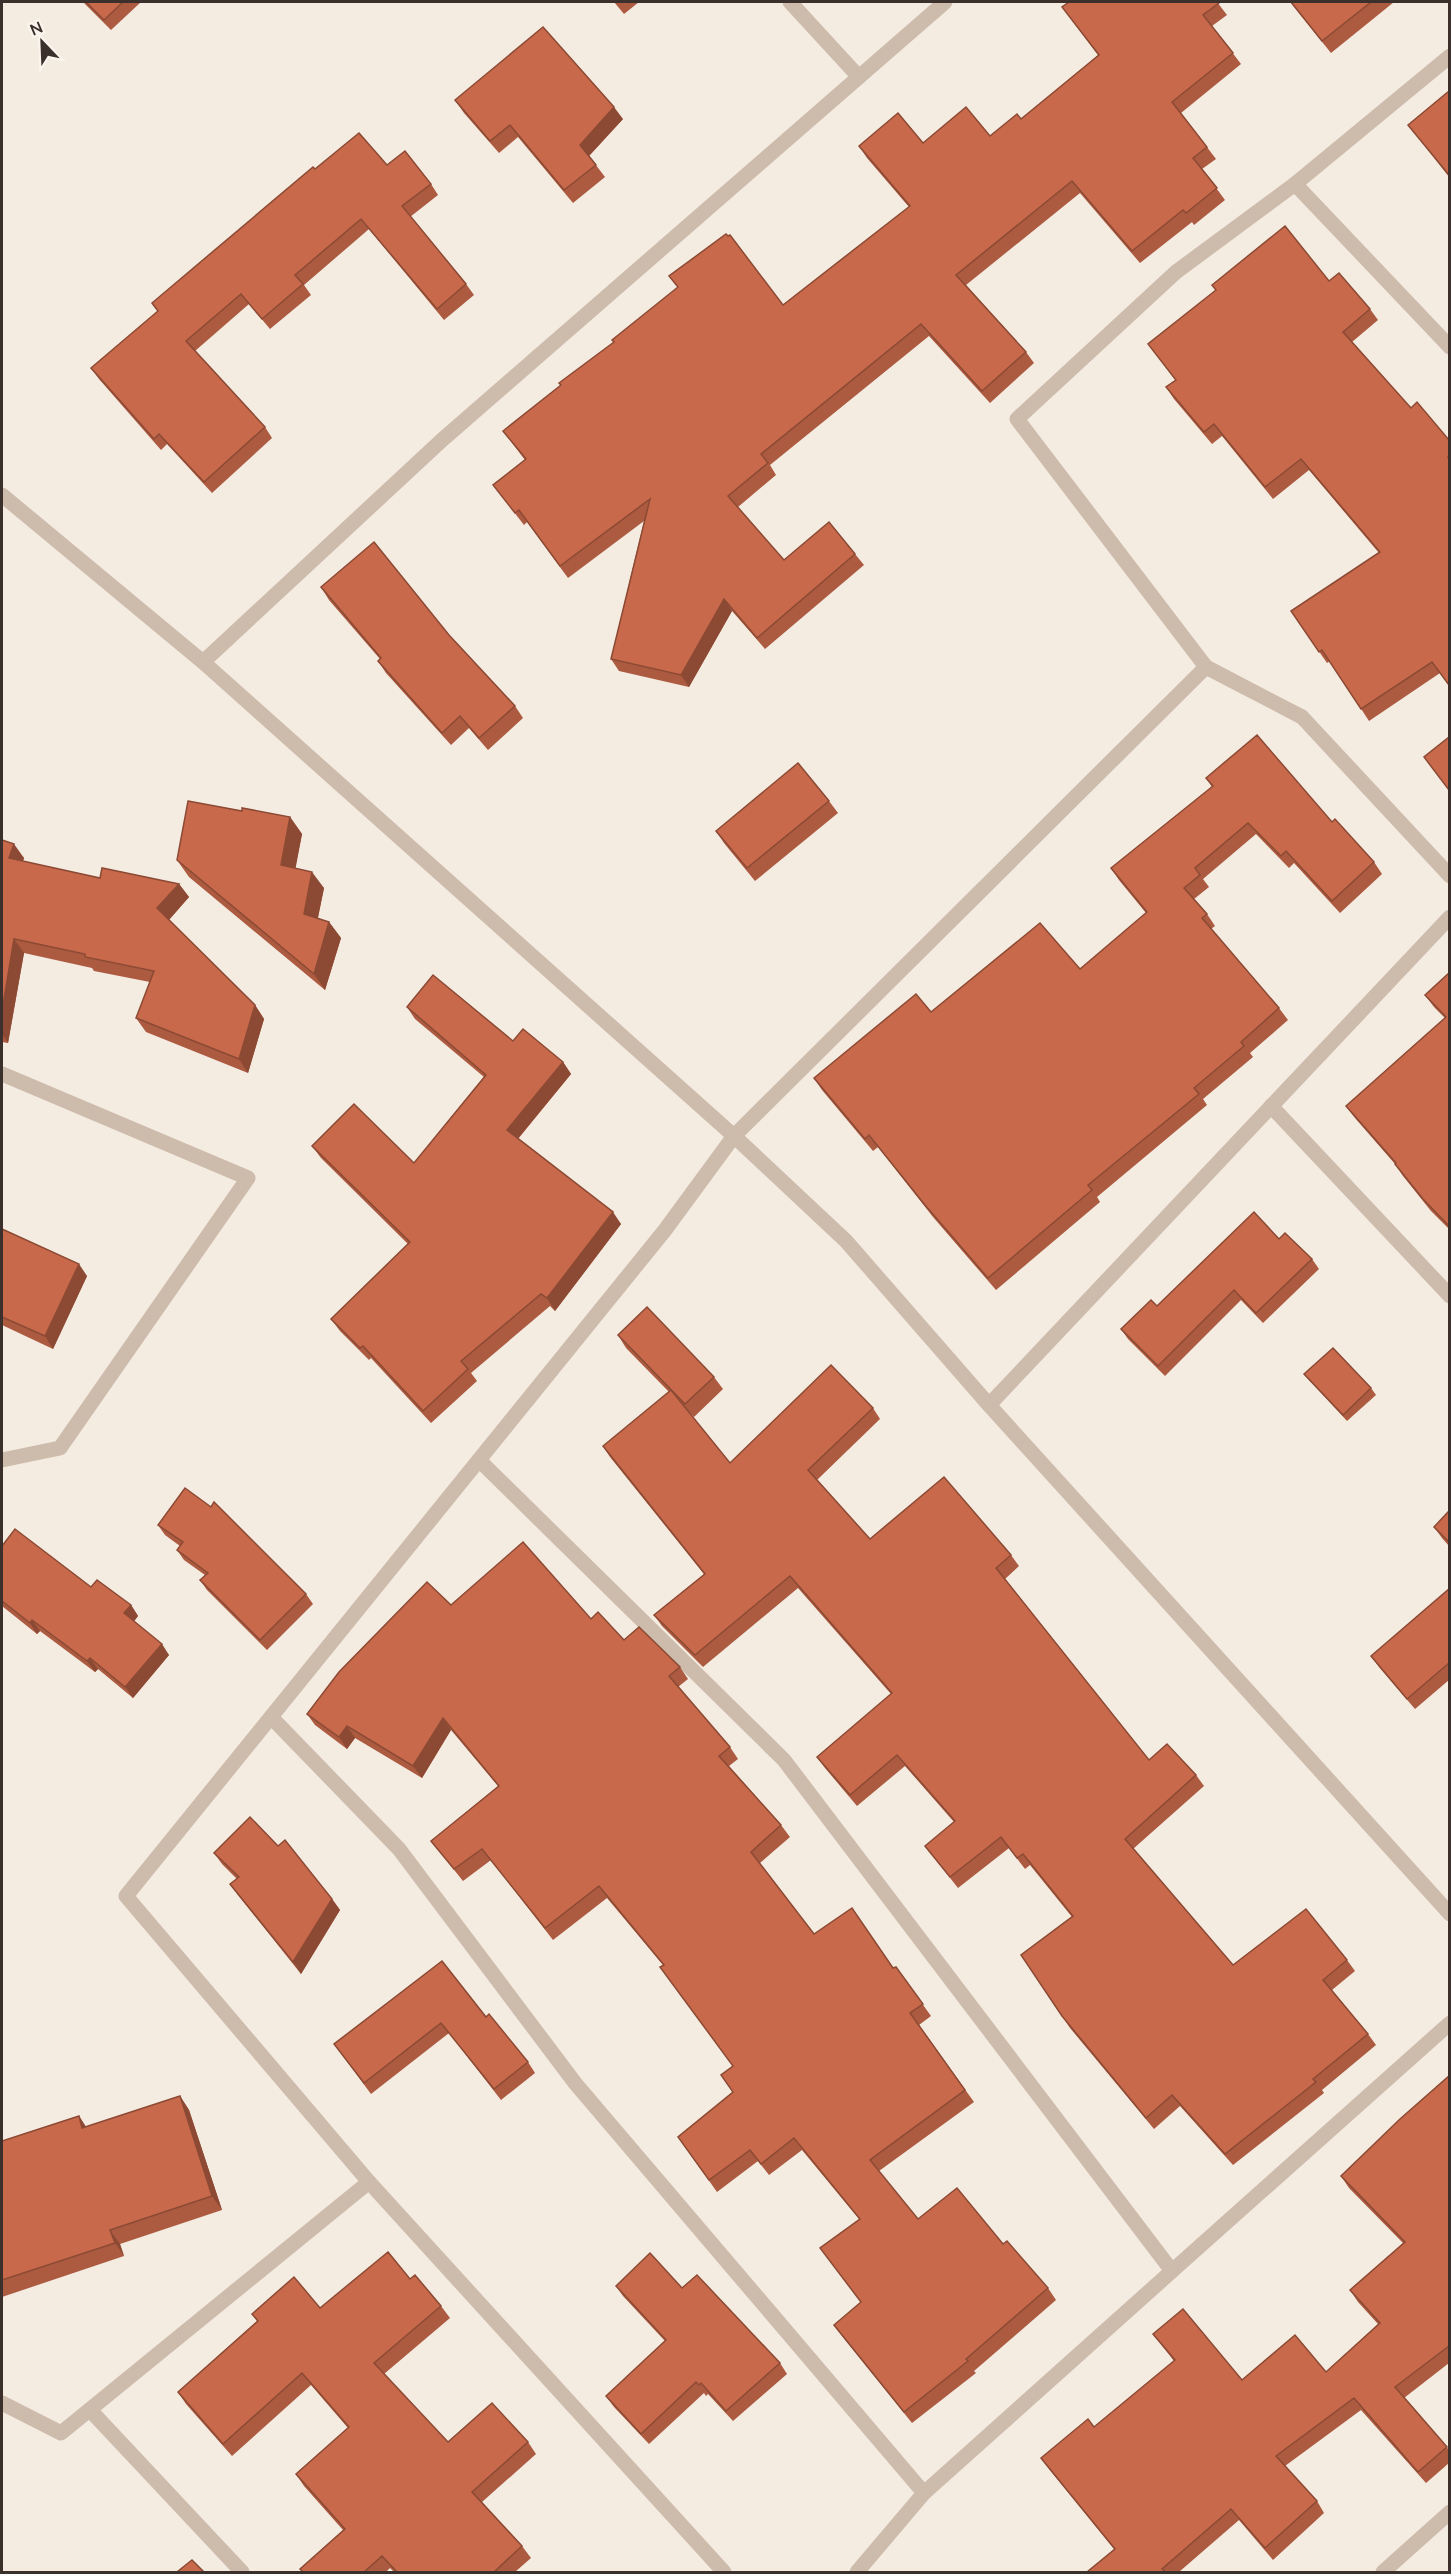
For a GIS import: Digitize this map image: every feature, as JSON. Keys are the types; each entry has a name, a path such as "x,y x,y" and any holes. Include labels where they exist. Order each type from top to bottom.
{"street":[{"path":"790,2 859,77"},
{"path":"202,662 442,440 945,2"},
{"path":"1449,56 1295,184 1176,272 1017,418 1206,667 1302,717 1449,876"},
{"path":"1295,184 1449,347"},
{"path":"2,495 202,662 734,1136 846,1241 989,1405 1449,1914"},
{"path":"724,2572 369,2182 126,1896 665,1230 734,1136 1206,667"},
{"path":"989,1405 1449,917"},
{"path":"2,1074 248,1178 60,1448 2,1460"},
{"path":"1271,1106 1449,1296"},
{"path":"479,1460 784,1760 1172,2271"},
{"path":"271,1717 399,1849 575,2083 924,2493"},
{"path":"857,2572 924,2493 1449,2023"},
{"path":"3,2408 61,2433 369,2182"},
{"path":"90,2410 242,2572"},
{"path":"1383,2572 1449,2512"}],"building":[{"path":"86,2 123,2 104,20"},
{"path":"1069,2 1219,3 1203,15 1233,53 1172,102 1207,147 1193,158 1217,188 1186,213 1183,210 1132,251 1072,181 956,275 1026,352 982,391 921,324 761,454 768,463 728,496 784,560 829,522 855,554 757,638 724,599 681,675 611,659 650,499 560,566 519,510 515,513 493,485 526,459 503,431 561,385 559,383 614,342 612,340 678,287 669,276 726,234 730,235 783,305 910,206 859,146 898,113 923,143 966,107 990,136 1017,114 1021,119 1099,55 1062,7"},
{"path":"1291,2 1371,2 1322,41"},
{"path":"543,27 614,107 580,145 596,165 564,190 510,125 490,141 455,100"},
{"path":"1449,91 1449,175 1408,125"},
{"path":"359,133 387,165 405,151 431,184 402,206 466,284 437,309 361,219 295,275 303,284 262,319 241,294 186,341 265,427 204,482 159,434 154,439 91,368 158,311 152,303 313,167 315,169"},
{"path":"1285,226 1329,281 1339,273 1370,309 1343,332 1411,408 1417,402 1449,440 1449,685 1432,662 1361,709 1322,650 1319,652 1291,611 1380,552 1301,459 1265,487 1214,424 1204,432 1166,387 1176,380 1148,344 1216,290 1212,285"},
{"path":"374,542 449,635 515,706 479,738 460,716 442,733 378,661 381,658 321,587"},
{"path":"1257,735 1332,822 1335,819 1374,862 1332,901 1286,851 1281,856 1248,823 1195,868 1200,875 1184,888 1207,914 1202,918 1279,1008 1241,1042 1244,1046 1194,1088 1199,1094 1088,1185 1092,1190 988,1278 869,1135 865,1139 814,1078 916,994 931,1012 1040,923 1080,969 1147,912 1111,868 1213,786 1206,778"},
{"path":"1449,737 1449,790 1424,757"},
{"path":"798,763 829,801 747,868 716,831"},
{"path":"188,801 290,817 281,865 312,872 304,914 329,922 314,974 177,860"},
{"path":"2,840 14,844 9,858 100,878 102,868 179,884 157,908 255,1005 239,1059 136,1018 154,971 14,939 2,1011"},
{"path":"1449,973 1449,1226 1423,1199 1396,1163 1346,1106 1446,1017 1425,995"},
{"path":"433,975 513,1041 523,1029 563,1062 507,1130 613,1212 547,1298 541,1294 461,1361 468,1369 423,1411 363,1346 360,1348 331,1319 410,1242 312,1146 354,1104 414,1163 486,1075 407,1007"},
{"path":"1254,1212 1279,1239 1285,1233 1312,1259 1256,1313 1234,1290 1158,1366 1121,1329 1151,1300 1157,1306"},
{"path":"2,1229 79,1264 45,1336 2,1317"},
{"path":"647,1307 714,1377 685,1404 618,1335"},
{"path":"1333,1348 1371,1388 1343,1415 1304,1374"},
{"path":"831,1365 873,1408 808,1470 870,1539 944,1477 1011,1555 996,1568 1149,1760 1167,1744 1196,1775 1125,1839 1233,1965 1306,1909 1347,1960 1323,1980 1368,2034 1313,2079 1316,2082 1225,2154 1172,2095 1146,2118 1062,2016 1021,1955 1073,1916 1023,1854 1017,1858 1001,1837 950,1877 925,1846 955,1821 897,1755 850,1795 817,1757 892,1693 790,1576 695,1655 654,1615 705,1574 603,1446 671,1390 730,1463"},
{"path":"185,1488 211,1507 214,1502 306,1594 260,1640 200,1580 208,1573 177,1550 183,1542 158,1525"},
{"path":"1449,1511 1449,1542 1434,1527"},
{"path":"15,1529 91,1587 97,1580 131,1605 124,1613 162,1644 125,1687 90,1658 87,1661 32,1620 30,1623 2,1601 2,1546"},
{"path":"523,1542 591,1619 598,1612 624,1640 639,1627 680,1667 669,1676 730,1747 719,1756 781,1825 751,1852 814,1934 852,1908 893,1968 896,1967 923,2004 910,2013 965,2090 870,2160 918,2219 957,2188 1003,2244 1007,2241 1048,2288 966,2359 968,2361 904,2412 834,2325 861,2302 820,2248 860,2219 794,2138 761,2164 750,2150 709,2180 678,2137 733,2092 721,2075 733,2066 660,1967 664,1965 599,1886 545,1928 482,1849 454,1869 431,1841 499,1786 443,1718 413,1766 347,1726 339,1737 307,1714 339,1672 427,1582 451,1605"},
{"path":"1449,1589 1449,1663 1407,1699 1371,1656"},
{"path":"250,1817 278,1846 285,1840 332,1899 293,1962 230,1884 239,1877 214,1853"},
{"path":"442,1961 486,2017 489,2014 528,2062 494,2089 441,2023 364,2083 334,2044"},
{"path":"1449,2076 1449,2346 1395,2387 1447,2447 1418,2472 1354,2398 1276,2456 1317,2501 1265,2548 1231,2509 1162,2569 1166,2572 1087,2572 1115,2549 1041,2458 1088,2419 1094,2427 1175,2360 1153,2334 1183,2309 1242,2380 1295,2335 1326,2372 1380,2323 1350,2290 1405,2242 1341,2176"},
{"path":"180,2096 212,2196 110,2230 115,2243 2,2280 2,2141 79,2116 82,2128"},
{"path":"388,2252 410,2279 415,2275 441,2306 374,2363 448,2442 492,2403 528,2442 472,2492 522,2546 494,2572 397,2572 382,2556 364,2572 303,2572 300,2569 345,2529 296,2474 349,2427 302,2373 223,2444 178,2392 258,2321 252,2314 294,2277 320,2308"},
{"path":"650,2253 682,2288 697,2275 780,2363 726,2411 701,2383 699,2385 696,2382 641,2434 606,2396 666,2340 616,2286"},
{"path":"192,2560 204,2572 177,2572"}]}
